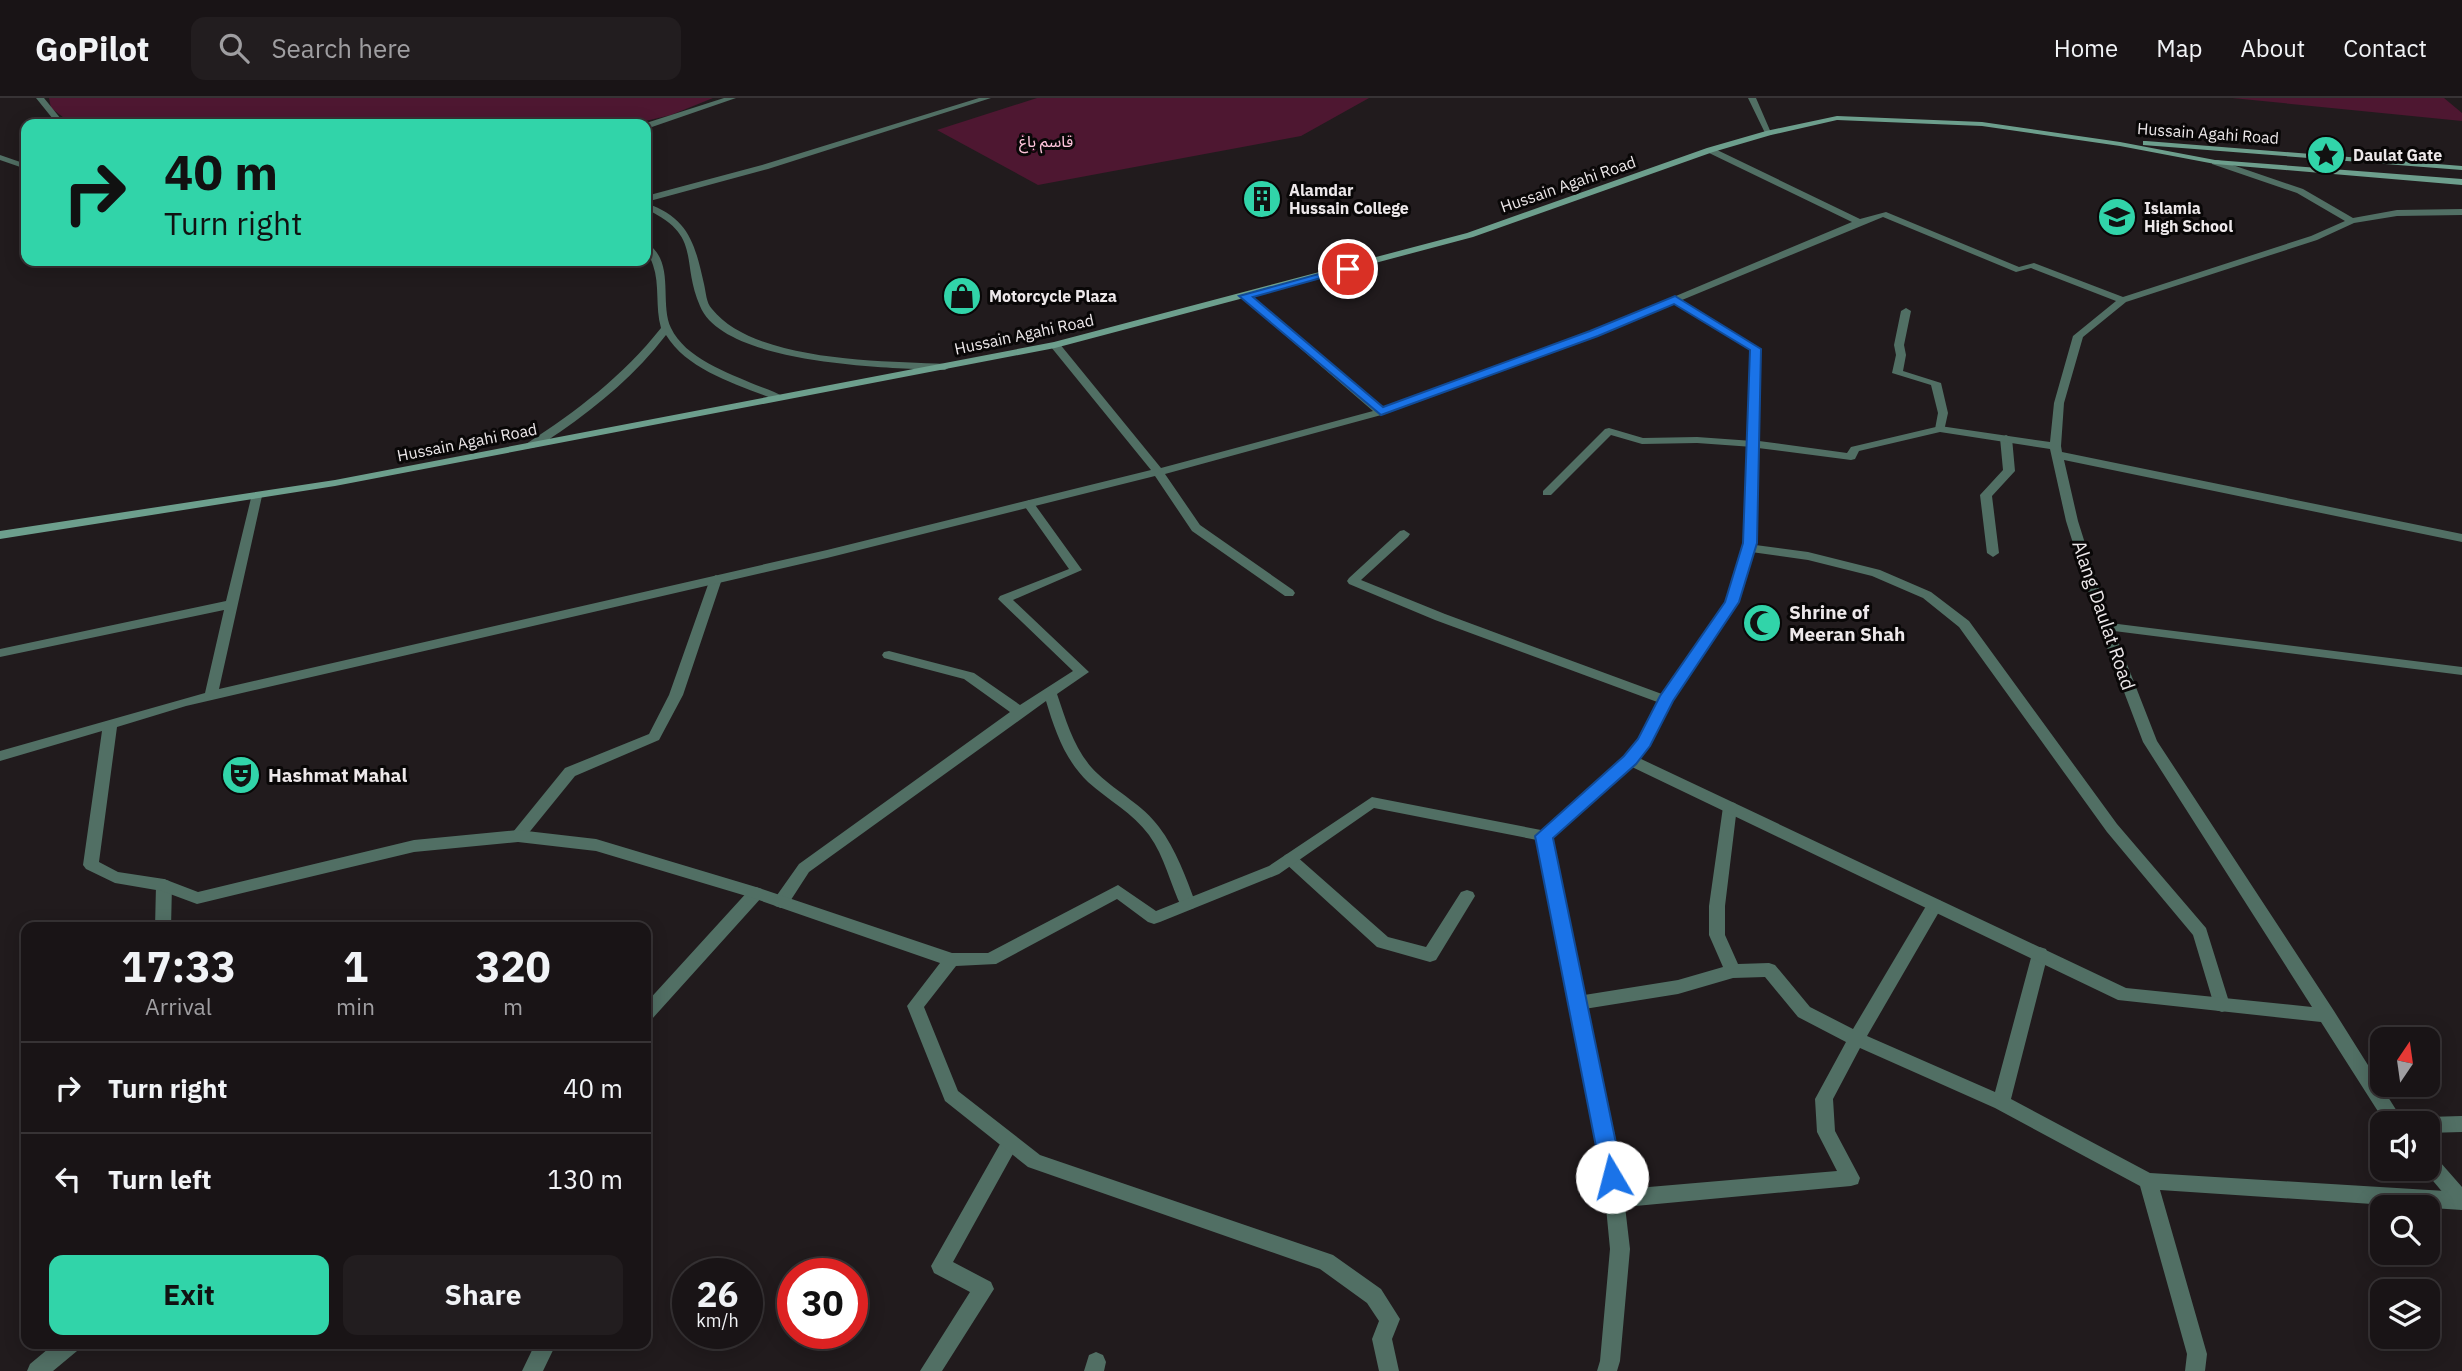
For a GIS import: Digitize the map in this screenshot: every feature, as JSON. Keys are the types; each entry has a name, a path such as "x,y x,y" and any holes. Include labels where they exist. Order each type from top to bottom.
{"main road":[{"name":"Hussain Agahi Road","path":"0,535 256,496 1055,345 1470,235 1710,150 1769,133 1838,118 1920,120 1994,126 2120,144 2215,162 2462,182"},
{"name":"Hussain Agahi Road","path":"2120,144 2160,142 2462,168"}],"street":[{"path":"40,98 57,119"},
{"path":"651,124 732,98"},
{"path":"651,198 765,167 987,98"},
{"path":"1752,98 1769,133"},
{"path":"1710,150 1859,222"},
{"path":"0,157 21,165"},
{"path":"2215,162 2300,191 2352,221"},
{"path":"651,208 677,222 688,236 705,308 720,323 742,337 819,358 945,367"},
{"name":"Alang Daulat Road","path":"2388,1111 2150,742 2105,626 2072,521 2057,451 2059,403 2078,336 2123,300 2314,238 2352,221 2398,213 2462,212"},
{"path":"0,756 211,696 1029,504 1381,412 1594,334 1883,214 2019,270 2031,265 2123,300"},
{"path":"651,253 658,262 666,328 694,357 736,380 780,398"},
{"path":"1245,296 1381,412"},
{"path":"1544,836 1630,760 1644,742 1665,699 1732,602 1748,548 1756,349 1675,300"},
{"path":"1906,311 1897,373 1936,383 1943,413 1940,429"},
{"path":"530,446 590,408 608,393 647,354 666,328"},
{"path":"1055,345 1158,472 1196,528 1289,593"},
{"path":"1547,493 1609,431 1642,441 1697,440 1753,444 1852,457 1855,449 1940,429 2006,438 2462,538"},
{"path":"1993,553 1986,495 2009,471 2006,438"},
{"path":"211,696 256,496"},
{"path":"781,902 804,868 1020,712 1082,672 1004,599 1076,570 1029,504"},
{"path":"1404,534 1353,581 1440,617 1665,699"},
{"path":"1748,548 1808,556 1876,573 1927,595 1964,624 2112,828 2200,932 2222,1005"},
{"path":"517,836 570,772 654,737 676,695 716,579"},
{"path":"0,653 232,604"},
{"path":"2105,626 2462,671"},
{"path":"889,654 969,676 1020,712"},
{"path":"1050,692 1066,743 1091,777 1125,801 1152,829 1169,854 1188,904"},
{"path":"110,724 91,865 115,877 164,885 197,898 414,846 517,836 596,845 756,893 951,960 990,959 1118,891 1154,918 1274,870 1372,802 1544,836"},
{"path":"1630,760 2124,995 2328,1016"},
{"path":"1730,807 1717,906 1717,934 1733,971"},
{"path":"1544,836 1610,1156 1620,1250 1607,1371"},
{"path":"1290,859 1383,942 1430,955 1467,896"},
{"path":"163,922 164,885"},
{"path":"651,1008 756,893"},
{"path":"1614,1199 1851,1178 1826,1132 1824,1099 1935,905"},
{"path":"2001,1103 2040,954"},
{"path":"951,960 915,1006 951,1096 1034,1161 1326,1262 1374,1296 1390,1319 1382,1339 1390,1371"},
{"path":"1578,1003 1678,987 1733,971 1769,970 1804,1012 1856,1039 2001,1103 2148,1181 2462,1201"},
{"path":"2440,1125 2462,1124"},
{"path":"930,1371 984,1289 941,1266 1010,1143"},
{"path":"2440,1175 2462,1201"},
{"path":"2148,1181 2197,1354 2194,1371"},
{"path":"37,1371 65,1349"},
{"path":"532,1371 543,1349"}],"green space":[{"path":"49,98 713,98 671,115 651,120 65,119 51,108"},
{"name":"قاسم باغ","path":"1037,98 1369,98 1301,136 1038,185 937,130"},
{"path":"2232,98 2444,98 2462,113 2462,121"}],"place":[{"name":"Daulat Gate","path":"2326,155"},
{"name":"Alamdar Hussain College","path":"1262,199"},
{"name":"Islamia High School","path":"2117,217"},
{"name":"Motorcycle Plaza","path":"962,296"},
{"name":"Shrine of Meeran Shah","path":"1762,623"},
{"name":"Hashmat Mahal","path":"241,775"}],"route":[{"path":"1348,269 1245,296 1381,412 1594,334 1675,300 1756,349 1750,543 1732,602 1665,699 1644,742 1630,760 1544,836 1610,1156 1612,1177"}]}
